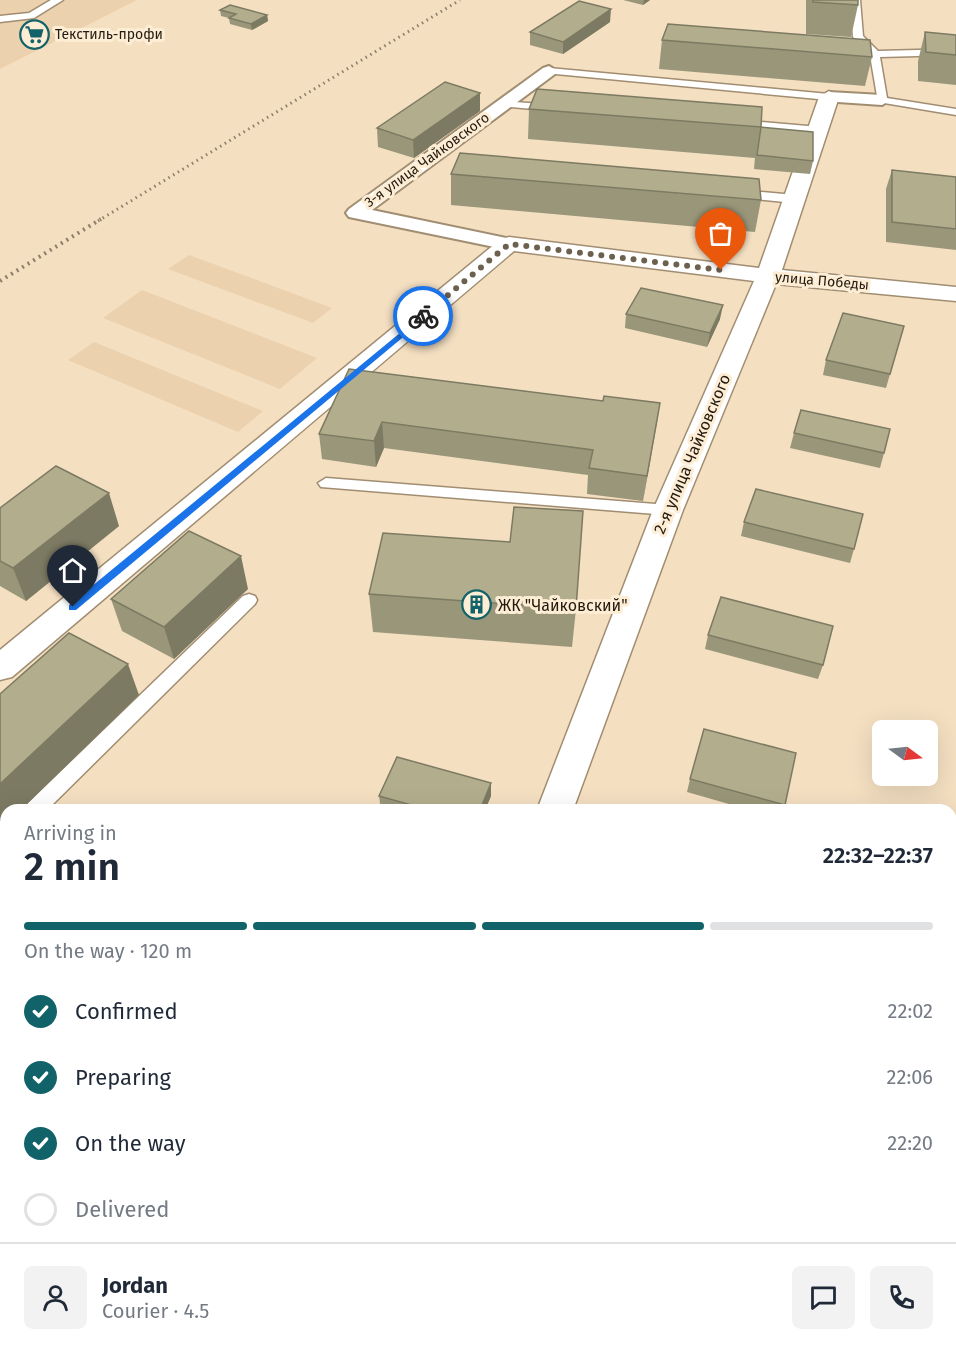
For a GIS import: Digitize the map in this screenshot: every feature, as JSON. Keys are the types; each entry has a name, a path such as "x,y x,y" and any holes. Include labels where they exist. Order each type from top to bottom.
{"street":[{"name":"3-я улица Чайковского","path":"509,244 356,213 549,71"},
{"path":"829,97 882,100"},
{"name":"2-я улица Чайковского","path":"557,804 668,510 768,276 829,97"},
{"path":"0,668 509,244"},
{"name":"улица Победы","path":"509,244 768,276 956,294"}],"lane":[{"path":"0,20 31,16 57,0"},
{"path":"855,0 858,37 875,54 882,100 956,112"},
{"path":"875,54 956,52"},
{"path":"549,71 829,97"},
{"path":"503,104 561,109"},
{"path":"726,122 819,130"},
{"path":"725,193 795,199"},
{"path":"326,483 668,510"},
{"path":"40,804 249,600"}],"shaded area":[{"name":"Текстиль-профи","path":"0,0 137,0 0,69"},
{"path":"189,255 332,308 313,323 168,269"},
{"path":"142,290 317,358 280,389 103,318"},
{"path":"94,342 263,411 238,432 68,360"}],"building":[{"path":"813,0 858,0 858,5 813,2"},
{"path":"579,1 611,9 563,42 530,32"},
{"path":"230,5 267,15 251,24 229,18 236,14 220,10"},
{"path":"668,24 870,40 872,57 662,40"},
{"path":"925,32 956,35 956,55 926,52"},
{"path":"445,82 480,93 413,140 377,128"},
{"path":"537,89 762,107 761,127 529,109"},
{"path":"761,127 813,132 813,161 757,155"},
{"path":"460,153 759,179 761,200 451,174"},
{"path":"892,170 956,177 956,229 892,222"},
{"path":"641,288 723,305 710,333 626,314"},
{"path":"843,313 904,326 890,374 826,360"},
{"path":"349,369 603,401 604,396 660,403 647,476 589,468 593,450 382,422 374,441 319,434"},
{"path":"801,410 890,429 884,453 794,433"},
{"path":"56,466 109,493 13,568 0,561 0,508"},
{"path":"756,489 863,514 854,549 744,522"},
{"path":"514,507 583,511 576,609 369,594 383,533 510,542"},
{"path":"189,531 241,556 164,627 111,599"},
{"path":"721,597 833,626 823,665 708,635"},
{"path":"69,633 128,664 0,784 0,694"},
{"path":"704,729 796,753 785,804 690,779"},
{"path":"397,757 491,783 482,804 408,804 379,796"}],"railway":[{"path":"98,221 460,0"},
{"path":"0,281 101,219"}],"way so far":[{"path":"423,316 509,244 721,270"}],"place":[{"name":"Текстиль-профи","path":"34,34"},
{"name":"ЖК \"Чайковский\"","path":"477,605"}],"route":[{"path":"73,607 423,316"}]}
